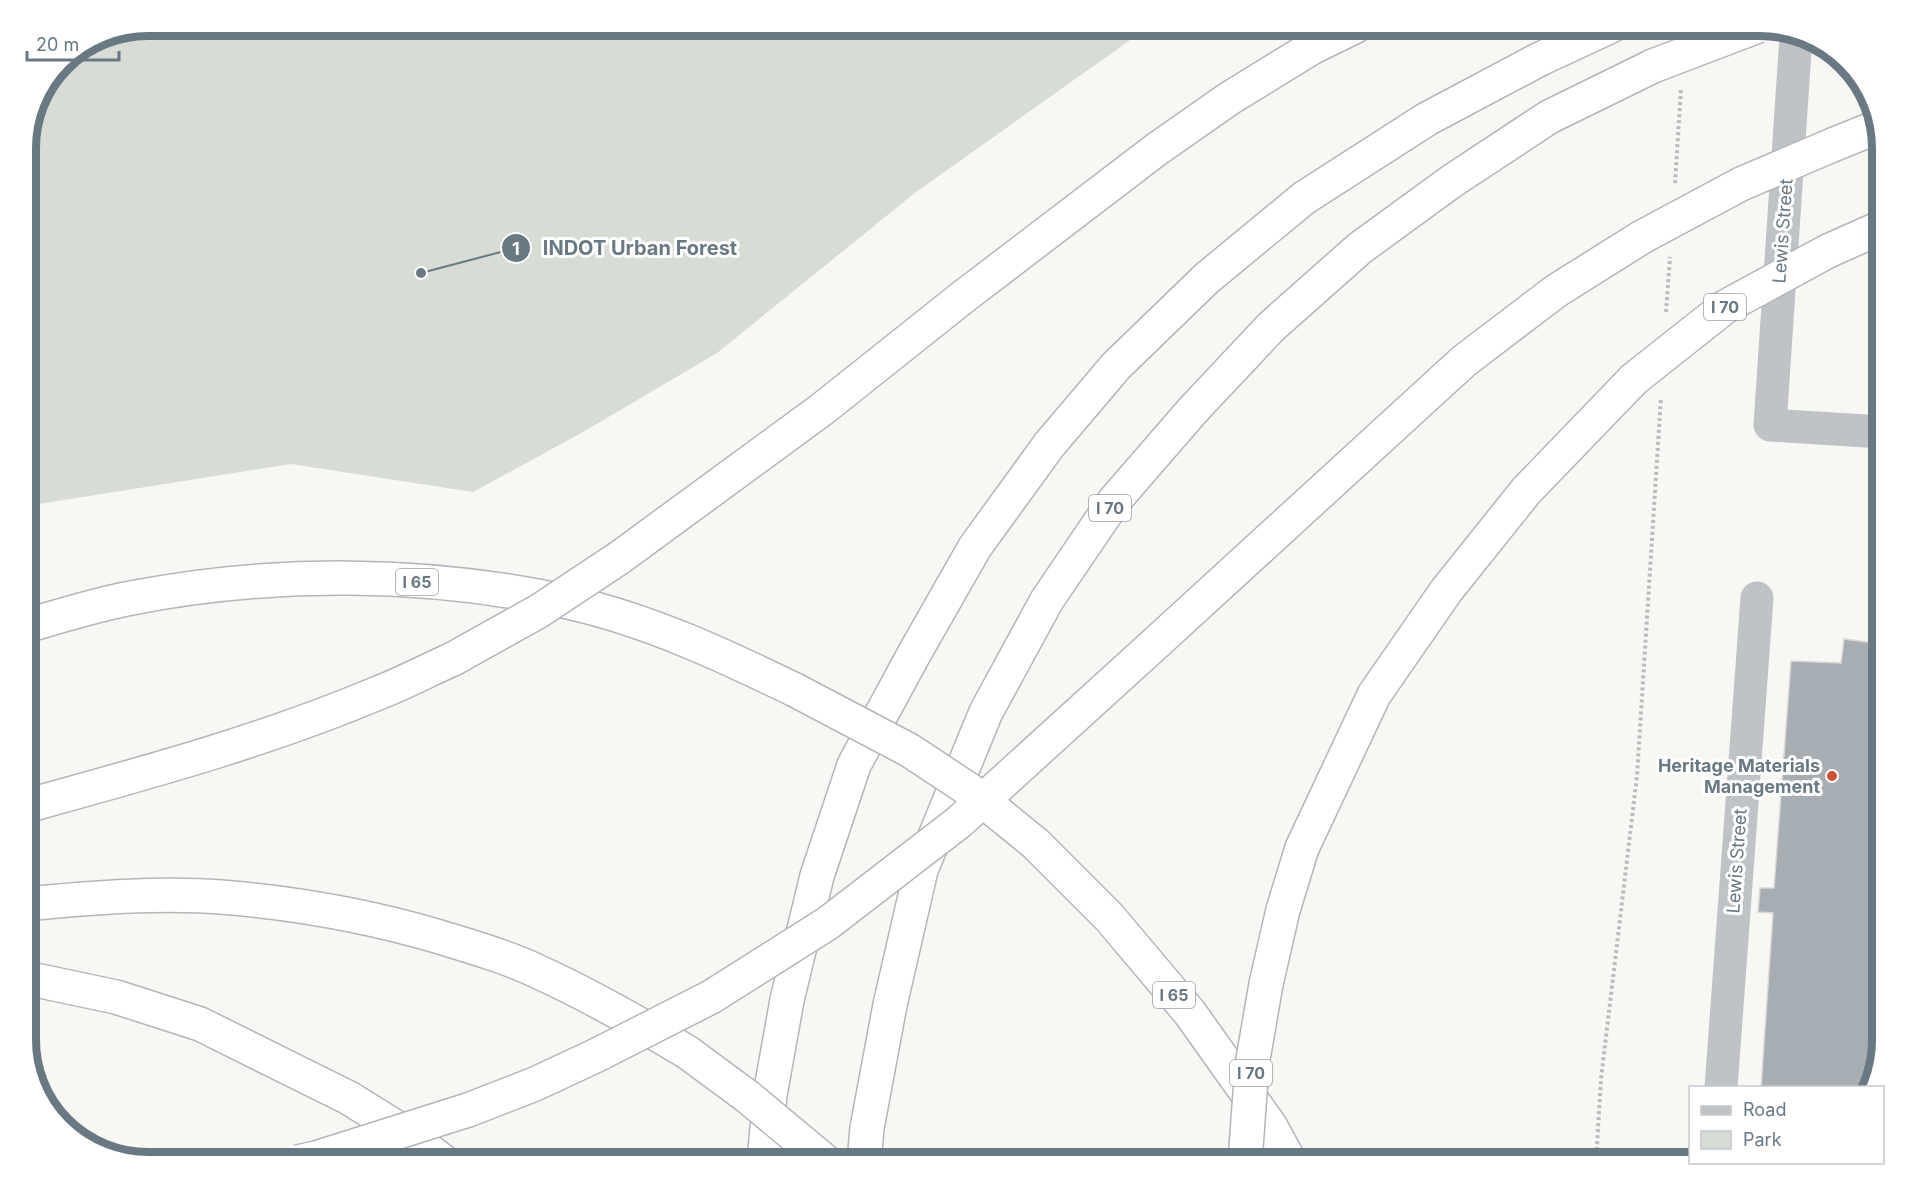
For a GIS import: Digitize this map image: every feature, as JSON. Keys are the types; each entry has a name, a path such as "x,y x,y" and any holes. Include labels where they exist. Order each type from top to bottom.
{"highway":[{"path":"36,803 202,756 293,726 378,693 453,659 539,611 619,558 821,410 963,297 1175,136 1230,98 1313,47 1336,36"},
{"path":"765,1152 770,1095 787,1000 818,876 854,765 975,547 1049,444 1124,358 1207,278 1304,198 1427,119 1540,59 1589,36"},
{"name":"I 70","path":"865,1152 867,1128 890,1005 921,870 986,712 1047,600 1115,500 1193,410 1271,327 1360,248 1452,181 1549,117 1653,66 1732,36"},
{"path":"330,1152 468,1110 535,1084 711,997 828,923 959,822 1464,361 1556,291 1656,245 1741,183 1870,130"},
{"name":"I 70","path":"1246,1152 1252,1065 1266,984 1283,910 1302,848 1374,695 1446,591 1526,491 1647,386 1725,307 1828,251 1872,231"},
{"name":"I 65","path":"36,623 126,600 223,585 335,579 486,588 572,603 640,623 708,648 795,690 909,750 971,791 1036,844 1109,917 1190,1013 1271,1127 1285,1152"},
{"path":"36,903 81,899 219,897 304,906 387,922 466,945 541,973 616,1011 687,1052 748,1097 814,1152"},
{"path":"36,980 116,997 200,1024 349,1098 411,1136 431,1152"}],"street":[{"name":"Lewis Street","path":"1796,42 1770,425 1872,431"},
{"name":"Lewis Street","path":"1720,1086 1757,598"}],"path":[{"path":"1675,183 1681,81"},
{"path":"1656,245 1666,323"},
{"path":"1597,1152 1601,1079 1637,776 1647,386"}],"green space":[{"path":"148,36 1136,36 916,192 717,353 583,432 473,492 291,464 36,504 36,140 42,112 58,82 101,47 126,38"}],"building":[{"name":"Heritage Materials Management","path":"1844,639 1872,643 1872,1048 1870,1062 1862,1086 1761,1086 1773,913 1758,912 1760,888 1774,888 1791,661 1841,663"}],"place":[{"name":"INDOT Urban Forest","path":"421,273"},
{"name":"Heritage Materials Management","path":"1832,776"}]}
